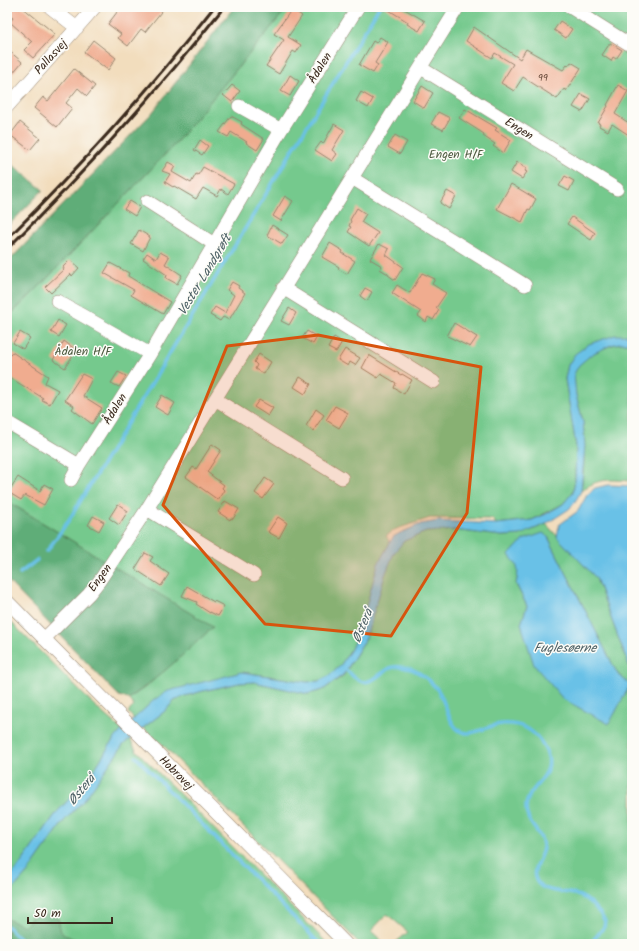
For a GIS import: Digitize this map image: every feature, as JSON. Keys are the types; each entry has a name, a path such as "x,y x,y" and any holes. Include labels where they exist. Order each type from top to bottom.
{"street":[{"path":"50,7 77,28"},
{"name":"Pallasvej","path":"7,107 95,7"},
{"name":"Ådalen","path":"71,480 150,354 281,130 358,7"},
{"name":"Engen","path":"44,639 89,594 147,509 458,7"},
{"path":"570,7 632,46"},
{"name":"Engen","path":"420,68 617,189"},
{"path":"239,106 281,130"},
{"path":"352,178 524,286"},
{"path":"147,201 214,244"},
{"path":"283,288 434,382"},
{"path":"57,301 150,354"},
{"path":"215,399 342,478"},
{"path":"7,422 79,465"},
{"path":"147,509 254,576"},
{"name":"Hobrovej","path":"7,601 346,944"}],"highlighted area":[{"path":"318,335 481,367 467,513 391,636 265,624 163,505 227,346"}],"green space":[{"path":"234,7 288,7 174,145 37,289 7,318 7,263 152,113"},
{"path":"288,7 632,7 632,335 629,335 568,365 565,379 576,446 575,480 573,492 563,504 532,520 496,524 493,519 430,518 396,529 386,536 390,542 378,564 360,628 351,649 340,666 329,676 319,681 307,682 242,672 154,700 134,719 128,712 134,706 128,699 147,686 212,627 7,501 7,318 37,289 174,145"},
{"path":"7,160 43,190 7,227"},
{"path":"620,343 632,343 632,481 599,481 581,491 584,457 584,432 576,396 574,375 580,363 586,358 600,350"},
{"path":"7,501 213,627 139,691 128,699 119,696 7,580"},
{"path":"546,524 596,578 632,674 632,944 394,944 408,932 387,914 371,931 382,941 379,944 360,944 161,743 143,728 165,711 174,701 203,691 239,683 254,682 308,694 323,690 344,675 366,638 385,575 394,552 404,541 426,532 454,530 502,536 520,535","holes":["548,537 617,673 630,685 521,624 527,606 516,584 519,572 517,564"]},
{"path":"7,618 100,711 122,730 111,743 89,778 57,812 17,869 7,879"},
{"path":"130,739 136,750 328,944 11,944 7,941 7,896 28,872 64,821 84,800 123,745"},
{"path":"33,913 44,913 58,918 61,932 71,938 84,942 85,944 11,944 7,941 7,919 25,926"}],"water":[{"name":"Østerå","path":"615,335 632,335 632,343 611,345 592,354 579,365 574,374 576,395 583,422 585,446 581,491 569,509 546,524 520,535 502,536 454,530 426,532 404,541 394,553 385,575 366,638 344,674 323,690 308,694 254,682 239,683 203,691 174,701 165,711 123,745 84,800 64,821 28,872 7,896 7,879 17,869 57,812 89,778 111,743 122,730 154,700 168,691 242,672 307,682 319,681 329,676 340,666 351,649 360,628 378,564 393,537 421,524 438,521 496,524 532,520 563,504 573,492 575,480 576,446 565,379 568,365 575,354 589,344"},
{"name":"Fuglesøerne","path":"608,485 632,486 632,674 596,578 557,537 559,525 578,511 587,495 595,488"},
{"name":"Fuglesøerne","path":"543,533 548,537 617,673 630,685 609,724 563,699 534,665 521,624 527,606 516,584 518,571 515,562 509,555 523,540"}],"building":[{"path":"7,7 22,7 55,34 33,58 24,50 32,42 10,22 13,18 7,14"},
{"path":"121,7 165,7 145,32 141,29 128,46 118,38 121,34 108,24"},
{"path":"384,7 401,7 425,21 419,31 407,24 408,22"},
{"path":"292,9 302,16 288,37 301,45 296,53 293,51 279,74 266,66 284,40 274,34"},
{"path":"560,21 572,29 566,38 554,30"},
{"path":"474,27 520,59 526,49 563,70 571,62 581,68 566,91 564,89 557,99 523,77 514,91 501,83 513,64 495,53 492,58 466,41"},
{"path":"380,37 388,42 375,63 378,65 373,73 359,65 373,41 376,43"},
{"path":"93,40 116,58 108,70 84,52"},
{"path":"610,43 622,50 616,59 613,57 611,61 602,55"},
{"path":"7,49 22,62 7,80"},
{"path":"74,69 95,86 87,96 78,88 66,103 72,108 57,127 34,108 43,97 48,101"},
{"path":"290,75 299,81 290,96 281,91"},
{"path":"232,85 240,91 232,102 223,95"},
{"path":"618,85 628,91 615,114 632,125 632,137 612,124 608,131 599,126 600,124 598,123"},
{"path":"422,86 433,93 424,108 413,101"},
{"path":"361,92 373,99 368,108 356,101"},
{"path":"581,94 590,99 582,112 573,107"},
{"path":"465,109 497,128 495,130 511,140 503,153 493,146 495,144 483,136 484,134 459,118"},
{"path":"438,112 450,118 443,130 431,124"},
{"path":"231,116 242,122 241,124 264,139 257,150 231,132 228,137 219,132"},
{"path":"20,122 40,138 30,150 10,135"},
{"path":"334,124 344,130 332,150 337,154 332,161 315,150 321,142 323,144"},
{"path":"395,135 407,142 400,154 388,147"},
{"path":"200,140 208,146 202,155 194,150"},
{"path":"168,162 175,166 172,172 191,183 196,174 198,175 203,167 234,184 228,194 221,189 217,196 203,188 196,199 165,182 170,174 162,171"},
{"path":"517,162 527,168 525,171 527,172 522,179 511,172"},
{"path":"565,176 574,181 569,191 559,186"},
{"path":"511,184 536,199 530,210 528,209 522,222 497,209"},
{"path":"447,191 456,196 449,209 440,203"},
{"path":"285,196 293,201 281,221 273,216"},
{"path":"130,201 140,207 135,216 124,209"},
{"path":"357,208 366,214 361,222 378,233 369,246 348,232 351,227 349,226 350,220"},
{"path":"572,217 595,233 591,240 567,224"},
{"path":"272,225 288,235 282,244 267,235"},
{"path":"139,230 150,237 143,251 131,244"},
{"path":"330,243 355,261 347,274 338,269 339,267 322,257"},
{"path":"379,244 389,249 386,255 403,267 395,280 380,269 382,266 370,259"},
{"path":"160,252 169,257 165,264 182,275 177,284 166,278 167,275 143,259 147,253 156,259"},
{"path":"70,260 79,268 72,276 71,274 51,293 45,287 64,269 63,267"},
{"path":"110,263 129,273 128,276 170,302 163,314 131,295 134,290 104,273"},
{"path":"422,273 435,279 432,284 446,293 436,308 439,310 433,320 428,317 426,322 418,316 421,312 392,293 397,285 410,293"},
{"path":"232,282 239,286 238,288 245,293 229,320 223,317 220,321 210,315 215,307 225,313 234,295 227,290"},
{"path":"365,288 372,292 367,301 360,296"},
{"path":"289,308 296,313 289,325 281,321"},
{"path":"58,320 66,325 59,337 51,332"},
{"path":"454,323 477,337 470,347 447,336"},
{"path":"307,331 317,337 313,344 302,338"},
{"path":"20,332 30,338 23,349 13,343"},
{"path":"334,337 342,342 336,352 328,348"},
{"path":"64,341 76,350 65,368 53,360"},
{"path":"345,349 360,358 355,365 350,362 348,366 338,360"},
{"path":"12,352 48,376 45,383 58,390 50,404 42,400 43,398 7,376 7,360"},
{"path":"259,354 271,362 264,374 255,369 257,365 254,362"},
{"path":"369,355 401,375 402,374 412,380 404,394 394,388 396,383 381,374 378,378 362,368"},
{"path":"118,372 126,376 119,387 111,383"},
{"path":"82,374 92,379 83,396 102,408 92,424 72,409 74,406 65,400"},
{"path":"300,377 311,384 305,394 294,387"},
{"path":"162,395 175,403 168,415 155,407"},
{"path":"259,400 273,408 268,416 254,407"},
{"path":"335,406 348,413 339,428 326,420"},
{"path":"316,409 324,415 313,431 306,426"},
{"path":"212,444 221,450 207,472 224,485 222,488 224,490 218,500 186,477 193,467 196,469"},
{"path":"18,477 40,491 44,484 53,489 44,505 25,495 21,500 8,492"},
{"path":"265,478 274,484 263,499 255,493"},
{"path":"225,501 239,509 233,519 231,518 230,520 218,512"},
{"path":"118,504 128,511 119,525 109,518"},
{"path":"93,516 104,522 99,531 88,525"},
{"path":"278,517 287,523 279,538 268,532"},
{"path":"145,553 153,557 150,561 169,574 161,586 135,569"},
{"path":"187,586 214,602 224,606 218,616 196,604 197,602 182,596"}],"waterway":[{"name":"Vester Landgrøft","path":"47,551 69,520 379,7"},
{"name":"Vester Landgrøft","path":"20,573 37,560"},
{"path":"344,668 361,682 368,682 375,679 393,667 401,667 416,671 437,689 442,697 452,722 456,728 461,731 473,733 492,726 513,724 528,729 538,738 544,746 548,758 548,766 546,773 527,800 526,808 529,819 540,836 543,845 542,853 535,869 535,877 541,886 547,889 572,893 589,902 596,909 605,921 604,927 590,944"},
{"path":"136,757 320,944"},
{"path":"7,926 25,944"}],"railway":[{"path":"7,239 62,183 140,97 214,7"},
{"path":"7,249 64,191 146,101 224,7"}],"park label":[{"name":"Engen H/F","path":"456,154"},
{"name":"Ådalen H/F","path":"83,351"}]}
